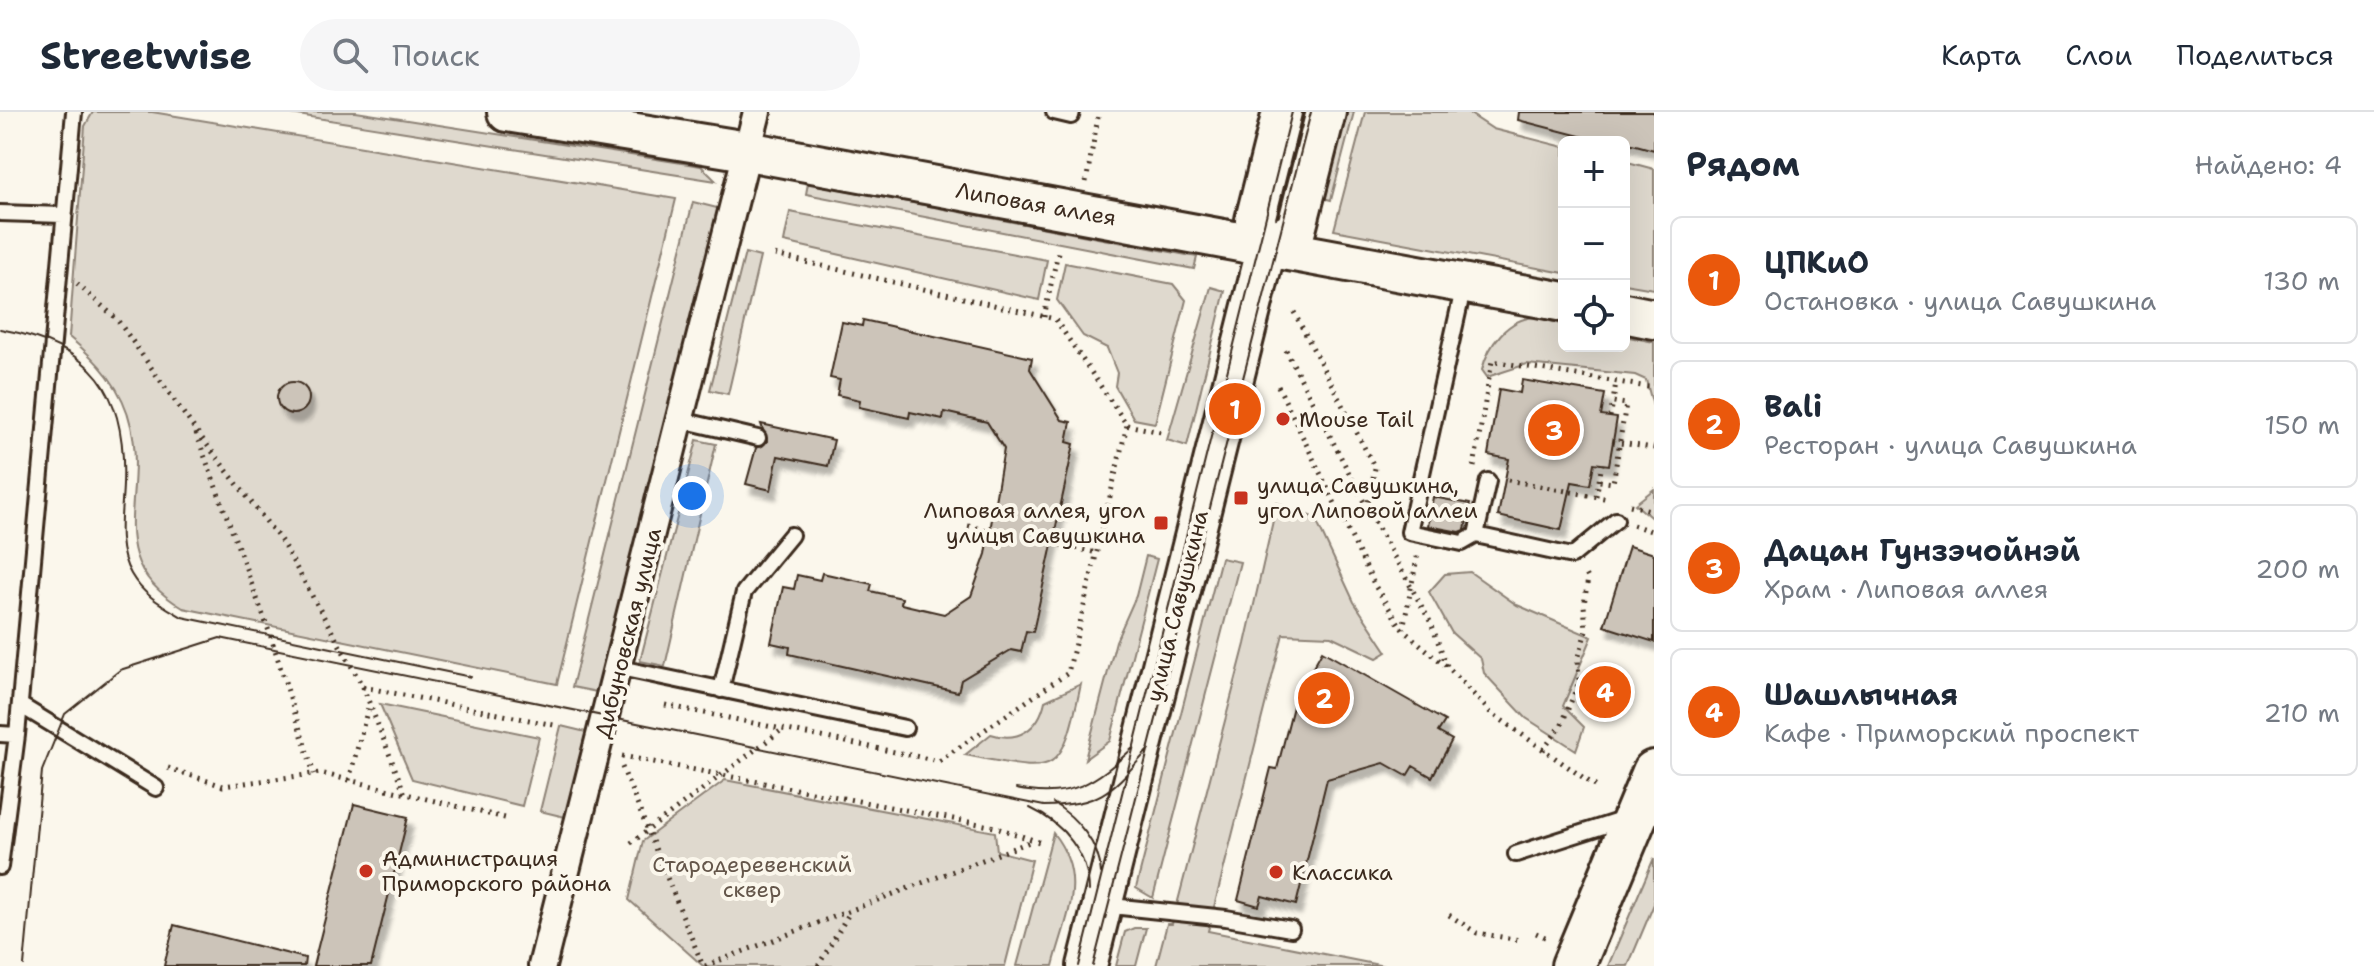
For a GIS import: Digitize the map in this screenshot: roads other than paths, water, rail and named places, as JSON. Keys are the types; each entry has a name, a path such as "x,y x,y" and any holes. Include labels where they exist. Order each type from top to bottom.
{"main road":[{"name":"Липовая аллея","path":"507,112 747,151 1558,301"},
{"name":"улица Савушкина","path":"1087,966 1267,246 1255,220 1282,112"},
{"path":"1267,246 1296,230 1326,112"},
{"path":"1630,314 1654,319"},
{"path":"1573,966 1654,772"}],"street":[{"name":"Дибуновская улица","path":"542,966 620,668 757,112"}],"lane":[{"path":"0,867 20,705 57,270 74,112"},
{"path":"1054,112 1071,116 1072,112"},
{"path":"0,213 63,215"},
{"path":"1464,284 1409,532 1462,543 1476,535 1572,556 1616,520"},
{"path":"681,420 758,438"},
{"path":"1476,535 1488,481"},
{"path":"721,690 744,592 791,535"},
{"path":"620,668 905,728"},
{"path":"20,705 156,788"},
{"path":"0,734 17,735"},
{"path":"1516,854 1636,815"},
{"path":"1102,905 1226,918 1291,929"}],"tram line":[{"path":"1079,966 1292,112"},
{"path":"1093,966 1311,112"},
{"path":"0,329 59,347 81,361 98,378 110,398 119,423 123,452 123,552 131,574 154,599 182,617 471,677"},
{"path":"24,966 42,771 65,714 120,670 220,638 1044,806 1080,802 1105,792 1149,749"},
{"path":"1016,789 1052,792 1081,786 1107,770 1134,747"},
{"path":"1053,803 1085,832 1100,862 1101,873"},
{"path":"1030,808 1053,822 1072,842 1084,865 1089,891"}],"place":[{"name":"ЦПКиО","path":"1235,409"},
{"name":"Mouse Tail","path":"1283,419"},
{"name":"Дацан Гунзэчойнэй","path":"1554,430"},
{"name":"улица Савушкина, угол Липовой аллеи","path":"1241,498"},
{"name":"Липовая аллея, угол улицы Савушкина","path":"1161,523"},
{"name":"Шашлычная","path":"1605,692"},
{"name":"Bali","path":"1324,698"},
{"name":"Администрация Приморского района","path":"366,871"},
{"name":"Классика","path":"1276,872"}],"park label":[{"name":"Стародеревенский сквер","path":"752,876"}]}
